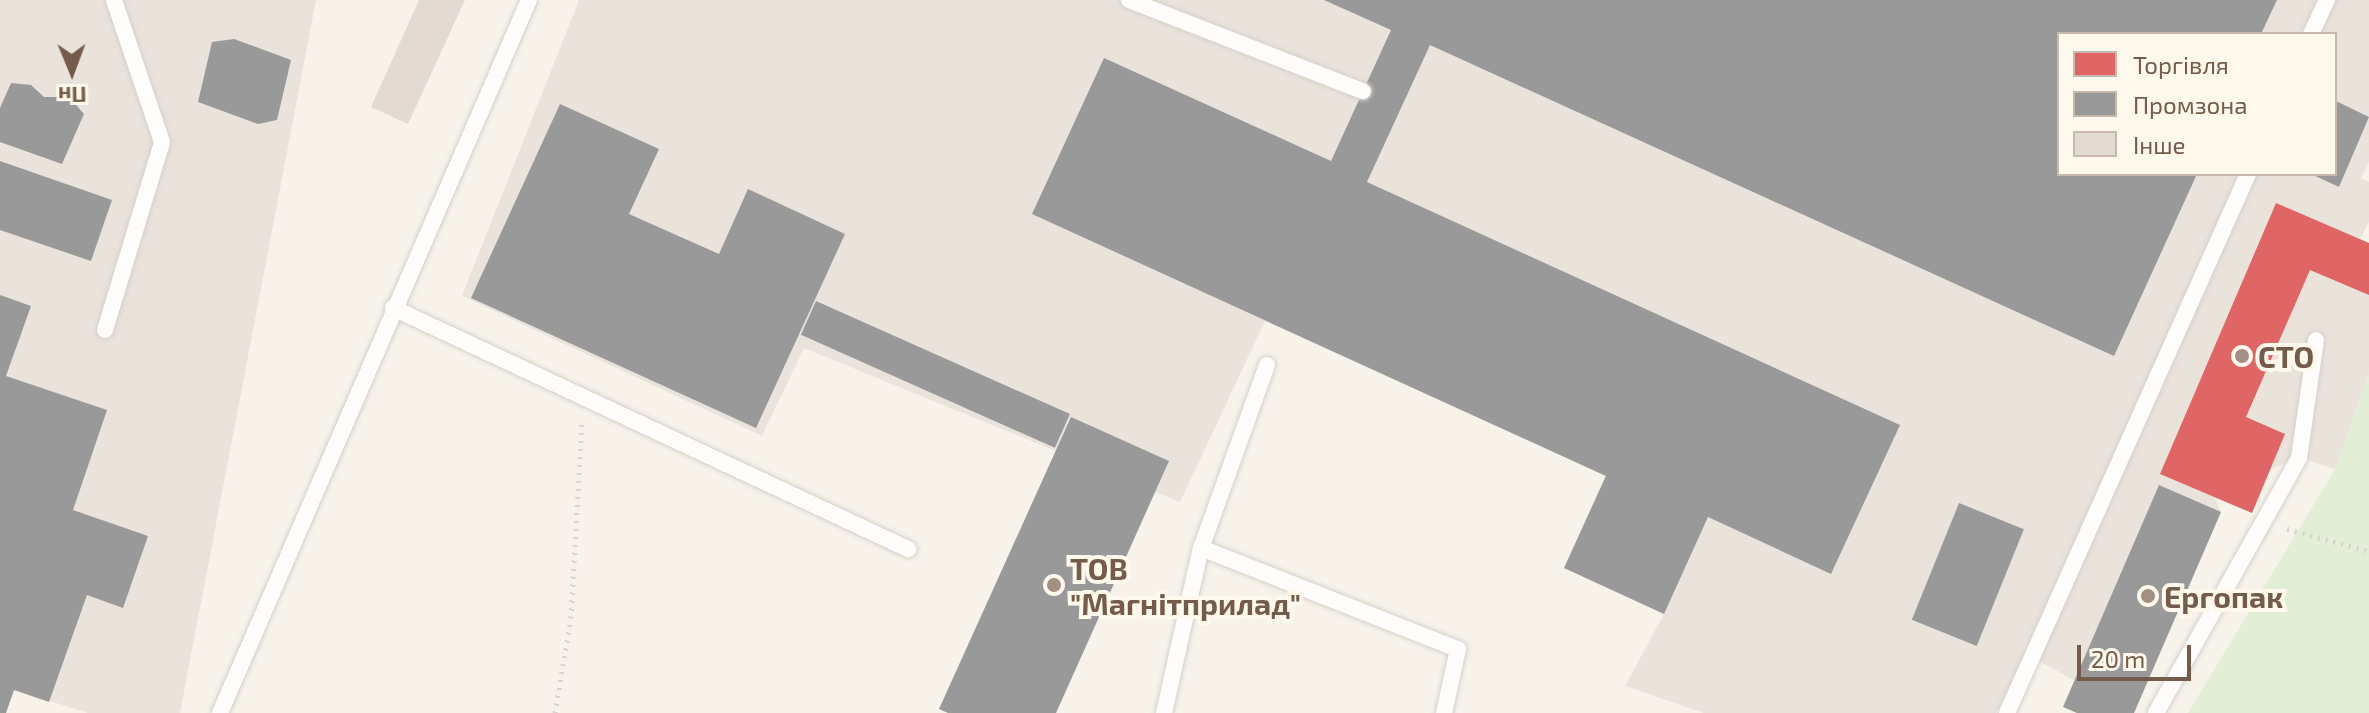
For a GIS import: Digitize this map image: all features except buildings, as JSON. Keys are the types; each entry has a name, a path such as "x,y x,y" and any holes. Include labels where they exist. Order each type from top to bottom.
{"lane":[{"path":"105,330 162,142 114,0"},
{"path":"220,713 529,0"},
{"path":"1129,0 1363,91"},
{"path":"2312,32 2327,0"},
{"path":"2007,713 2247,176"},
{"path":"393,308 583,403 908,549"},
{"path":"2156,713 2299,458 2316,340"},
{"path":"1164,713 1201,548 1267,365"},
{"path":"1201,548 1458,649 1444,713"}],"path":[{"path":"555,713 571,618 583,403"},
{"path":"2297,532 2369,551"}],"shaded area":[{"path":"0,0 316,0 180,713 88,713 15,690 0,713"},
{"path":"579,0 2369,0 2369,162 2361,178 2369,182 2369,222 2360,239 2369,243 2369,375 2335,469 2299,458 2271,469 2252,513 2215,498 2221,512 2134,713 2026,654 1996,713 1704,713 1625,686 1664,614 1564,568 1605,476 1265,321 1180,502 804,348 762,436 462,296"}],"green space":[{"path":"2369,375 2369,713 2188,713 2335,469"}],"place":[{"name":"СТО","path":"2242,356"},
{"name":"ТОВ \"Магнітприлад\"","path":"1054,585"},
{"name":"Ергопак","path":"2148,596"}]}
